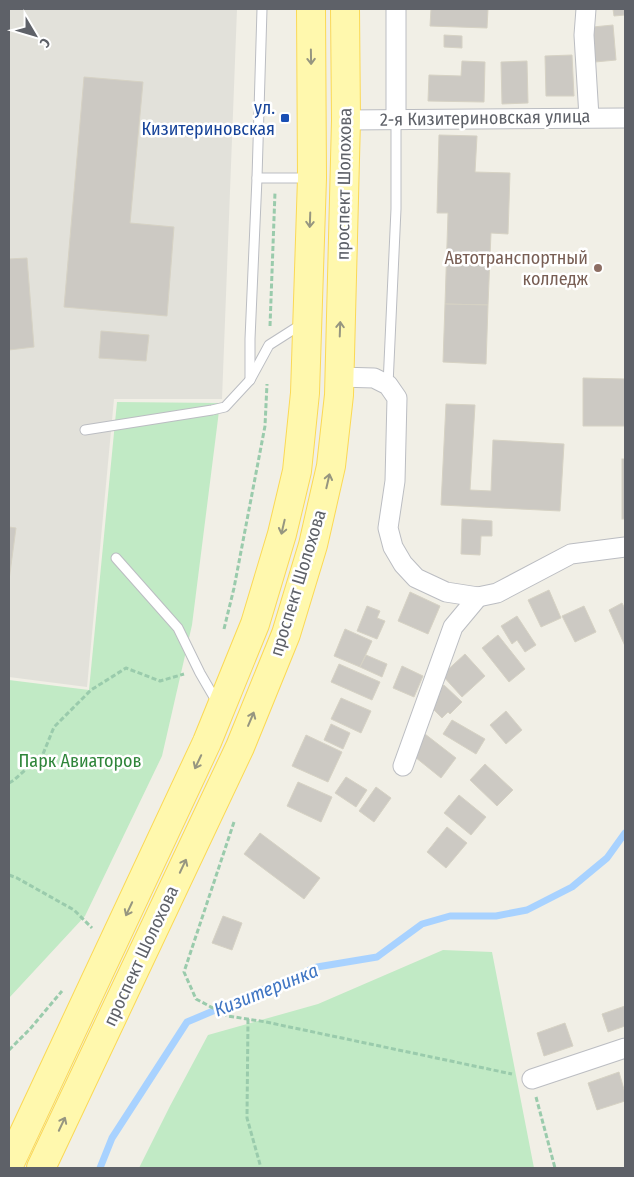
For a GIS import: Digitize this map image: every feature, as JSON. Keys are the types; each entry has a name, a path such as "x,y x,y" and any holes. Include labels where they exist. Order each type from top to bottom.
{"main road":[{"name":"проспект Шолохова","path":"9,1165 207,742 255,624 282,534 297,471 304,393 312,178 311,9"},
{"name":"проспект Шолохова","path":"41,1168 240,746 286,634 313,545 331,466 339,395 346,120 345,9"}],"street":[{"path":"396,9 396,119"},
{"path":"586,9 584,35 589,117"},
{"name":"2-я Кизитериновская улица","path":"346,120 625,118"},
{"path":"339,378 374,378 388,385 397,398 396,481 388,528 393,547 403,564 416,578 446,592 478,597 497,593 571,554 625,547"},
{"path":"403,766 453,627 478,597"},
{"path":"532,1078 625,1048"}],"lane":[{"path":"250,380 262,9"},
{"path":"388,385 396,208 396,119"},
{"path":"257,178 312,178"},
{"path":"85,430 225,407 250,380 269,345 307,320"},
{"path":"116,558 178,628 220,709"}],"path":[{"path":"9,783 42,754 54,727 91,690 126,668 160,681 191,672 200,673"},
{"path":"211,806 234,822 184,972 196,999 228,1016 532,1078 554,1168"},
{"path":"9,875 74,910 95,931"},
{"path":"9,1050 30,1029 64,987"},
{"path":"248,1019 247,1118 260,1168"}],"shaded area":[{"path":"9,9 237,9 222,399 114,399 87,687 9,677"}],"green space":[{"name":"Парк Авиаторов","path":"117,402 220,403 192,625 162,756 85,916 9,998 9,680 89,690"},
{"path":"443,950 492,952 534,1168 139,1168 208,1035 318,1004"}],"building":[{"path":"431,9 488,9 487,28 430,26"},
{"path":"613,9 625,9 625,15 614,16"},
{"path":"613,25 616,60 595,62 593,27"},
{"path":"444,35 462,36 462,48 444,47"},
{"path":"572,55 574,96 546,96 545,56"},
{"path":"462,61 485,62 484,102 428,101 429,75 461,76"},
{"path":"527,61 528,103 502,104 501,62"},
{"path":"84,77 143,82 130,223 174,227 167,316 64,307"},
{"path":"439,135 477,136 475,172 510,173 508,234 491,233 488,305 445,304 448,213 437,213"},
{"path":"27,258 34,347 9,350 9,259"},
{"path":"445,304 488,305 486,364 443,362"},
{"path":"101,331 149,335 146,361 99,358"},
{"path":"583,378 625,379 625,426 583,426"},
{"path":"446,404 475,405 470,490 491,491 493,440 564,444 560,511 441,505"},
{"path":"622,459 625,459 625,519 622,519"},
{"path":"462,519 492,521 492,536 481,536 480,555 461,554"},
{"path":"9,527 16,528 9,580"},
{"path":"549,590 561,618 541,627 528,600"},
{"path":"410,592 440,606 428,634 398,621"},
{"path":"622,603 625,609 625,646 609,610"},
{"path":"367,606 380,611 377,618 385,621 377,639 357,631"},
{"path":"584,606 596,632 575,642 562,616"},
{"path":"517,616 536,645 525,652 517,640 512,644 501,626"},
{"path":"345,629 372,641 360,667 334,656"},
{"path":"498,635 525,669 509,682 482,648"},
{"path":"465,654 485,676 462,697 442,675"},
{"path":"366,655 387,664 382,677 360,667"},
{"path":"339,664 380,682 372,700 331,682"},
{"path":"402,666 423,676 414,697 393,688"},
{"path":"444,685 462,702 450,714 448,712 442,718 432,708 432,698"},
{"path":"341,698 371,711 361,733 331,719"},
{"path":"506,711 522,730 506,744 490,725"},
{"path":"452,720 485,739 476,754 443,734"},
{"path":"331,724 350,733 343,749 324,740"},
{"path":"425,734 456,758 441,778 410,753"},
{"path":"306,735 342,752 328,782 292,766"},
{"path":"485,764 513,790 497,806 470,780"},
{"path":"346,777 367,790 356,807 335,793"},
{"path":"298,782 332,797 321,822 287,806"},
{"path":"376,787 391,798 374,822 359,811"},
{"path":"459,795 486,817 471,835 444,813"},
{"path":"447,827 467,843 446,868 427,852"},
{"path":"260,833 320,878 304,899 244,854"},
{"path":"223,916 242,923 232,950 212,943"},
{"path":"625,1006 625,1026 608,1032 602,1014"},
{"path":"565,1023 573,1046 544,1056 537,1033"},
{"path":"619,1072 625,1093 625,1101 597,1110 588,1083"}],"waterway":[{"name":"Кизитеринка","path":"100,1168 112,1138 187,1022 317,967 377,957 422,924 450,916 496,916 527,910 572,887 607,858 625,833"}],"place":[{"name":"ул. Кизитериновская","path":"285,118"},
{"name":"Автотранспортный колледж","path":"598,268"}]}
